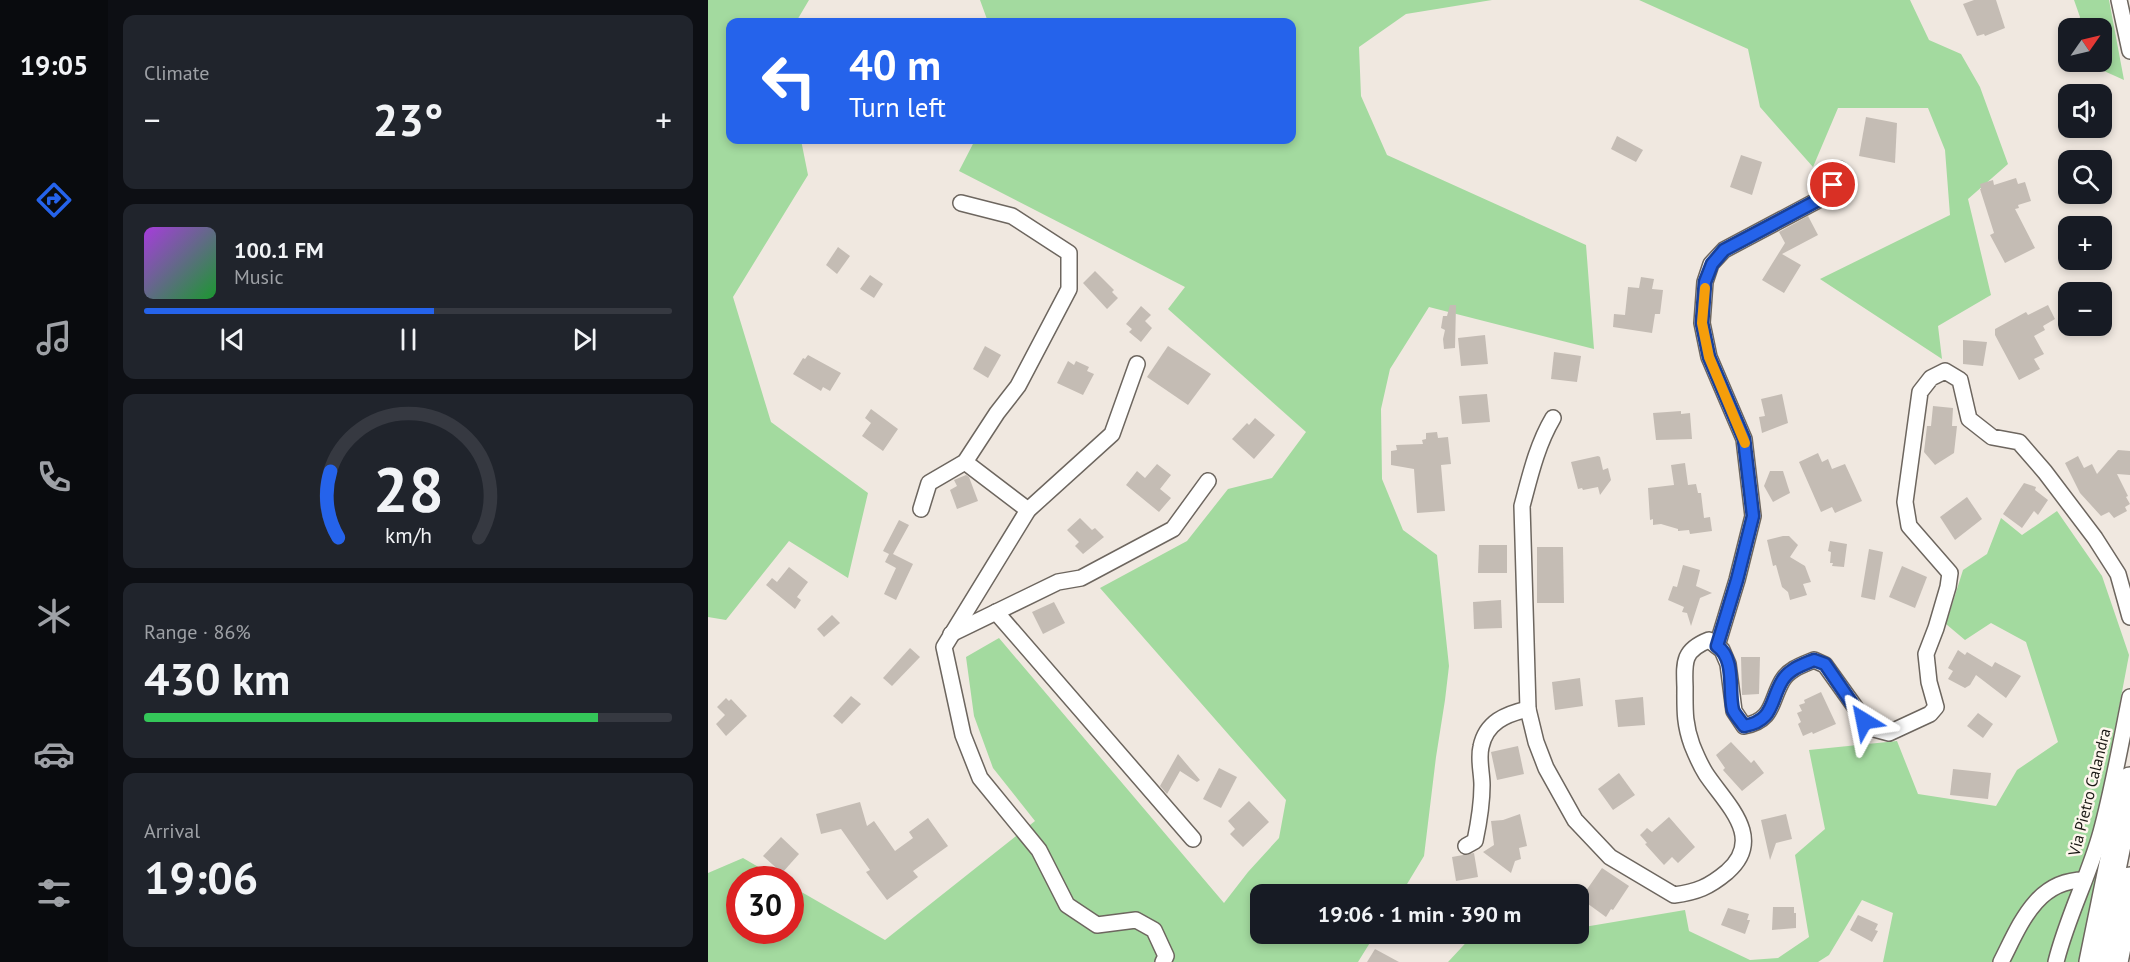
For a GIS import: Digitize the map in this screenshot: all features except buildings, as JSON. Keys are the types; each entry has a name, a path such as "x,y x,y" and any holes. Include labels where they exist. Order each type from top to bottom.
{"highway":[{"path":"2093,962 2130,781"},
{"path":"2114,962 2130,881"}],"street":[{"path":"2119,0 2130,51"},
{"path":"1717,646 1753,516 1744,439 1709,357 1702,323 1705,282 1712,264 1724,250 1822,198 1833,185 1839,169"},
{"path":"921,509 929,483 965,462 1018,386 1069,290 1069,253 1012,216 961,203"},
{"path":"1137,364 1112,434 1028,510 944,647 963,735 980,778 1039,850 1067,905 1097,925 1136,920 1154,930 1166,956 1163,962"},
{"path":"1552,418 1530,473 1522,506 1528,709 1536,742 1546,768 1581,827 1610,856 1674,895 1698,891 1717,881 1743,854 1744,840 1728,802 1706,773 1696,754 1684,715 1683,665 1696,645 1709,640 1722,650 1728,664 1734,711 1744,726 1754,724 1768,714 1782,680 1795,668 1814,660 1825,664 1864,721 1874,729 1889,733 1930,714 1936,707 1929,682 1926,654 1948,588 1950,573 1909,526 1905,502 1920,392 1931,378 1945,371 1960,380 1969,418 1992,437 2019,442 2045,472 2095,538 2118,574 2130,617"},
{"path":"965,462 1028,510"},
{"path":"951,634 1058,582 1080,578 1173,530 1208,482"},
{"path":"996,612 1193,839"},
{"name":"Via Pietro Calandra","path":"2056,962 2066,926 2101,832 2130,697"},
{"path":"1466,846 1475,841 1480,818 1482,786 1480,748 1488,728 1506,714 1528,709"},
{"path":"2001,962 2026,916 2042,894 2071,880 2084,880"}],"green space":[{"path":"708,0 809,0 798,18 726,18 726,144 802,144 808,175 733,297 771,422 868,493 848,578 789,541 726,620 708,617"},
{"path":"980,0 1492,0 1406,14 1359,47 1361,96 1387,155 1586,245 1594,349 1429,307 1390,369 1381,409 1382,479 1403,530 1437,555 1449,666 1424,856 1407,884 1250,884 1250,944 1369,944 1358,962 708,962 708,873 743,858 757,866 726,866 726,944 804,944 804,893 885,940 1035,821 993,768 974,716 966,657 999,638 1224,903 1279,838 1286,800 1100,588 1187,541 1228,489 1272,478 1306,432 1168,309 1185,287 959,171 973,144 1296,144 1296,18 987,18"},
{"path":"1639,0 1910,0 1929,40 1961,54 1980,87 2008,164 1968,199 1991,295 1938,326 1942,359 1820,279 1950,215 1945,150 1928,108 1838,108 1813,167 1760,107 1748,49"},
{"path":"2074,0 2109,0 2124,80 2106,72 2112,72 2112,18 2080,17"},
{"path":"2057,511 2102,576 2129,655 2094,839 2059,923 2048,962 1883,962 1893,913 1862,900 1829,955 1818,962 1448,962 1465,944 1589,944 1589,926 1685,910 1689,931 1750,960 1778,958 1809,937 1795,855 1825,829 1809,750 1897,741 1918,794 1996,806 2017,770 2058,742 2026,642 1991,623 1965,640 1946,624 1963,570 1987,554 2001,518 2022,535"},
{"path":"2099,863 2103,863 2085,962 2062,962 2067,944"}],"slow traffic":[{"path":"1705,288 1702,323 1709,357 1745,443"}],"route":[{"path":"1833,185 1822,198 1724,250 1712,264 1705,282 1702,323 1709,357 1744,439 1753,516 1717,646 1722,650 1728,664 1734,711 1744,726 1754,724 1768,714 1782,680 1795,668 1814,660 1825,664 1864,721"}]}
